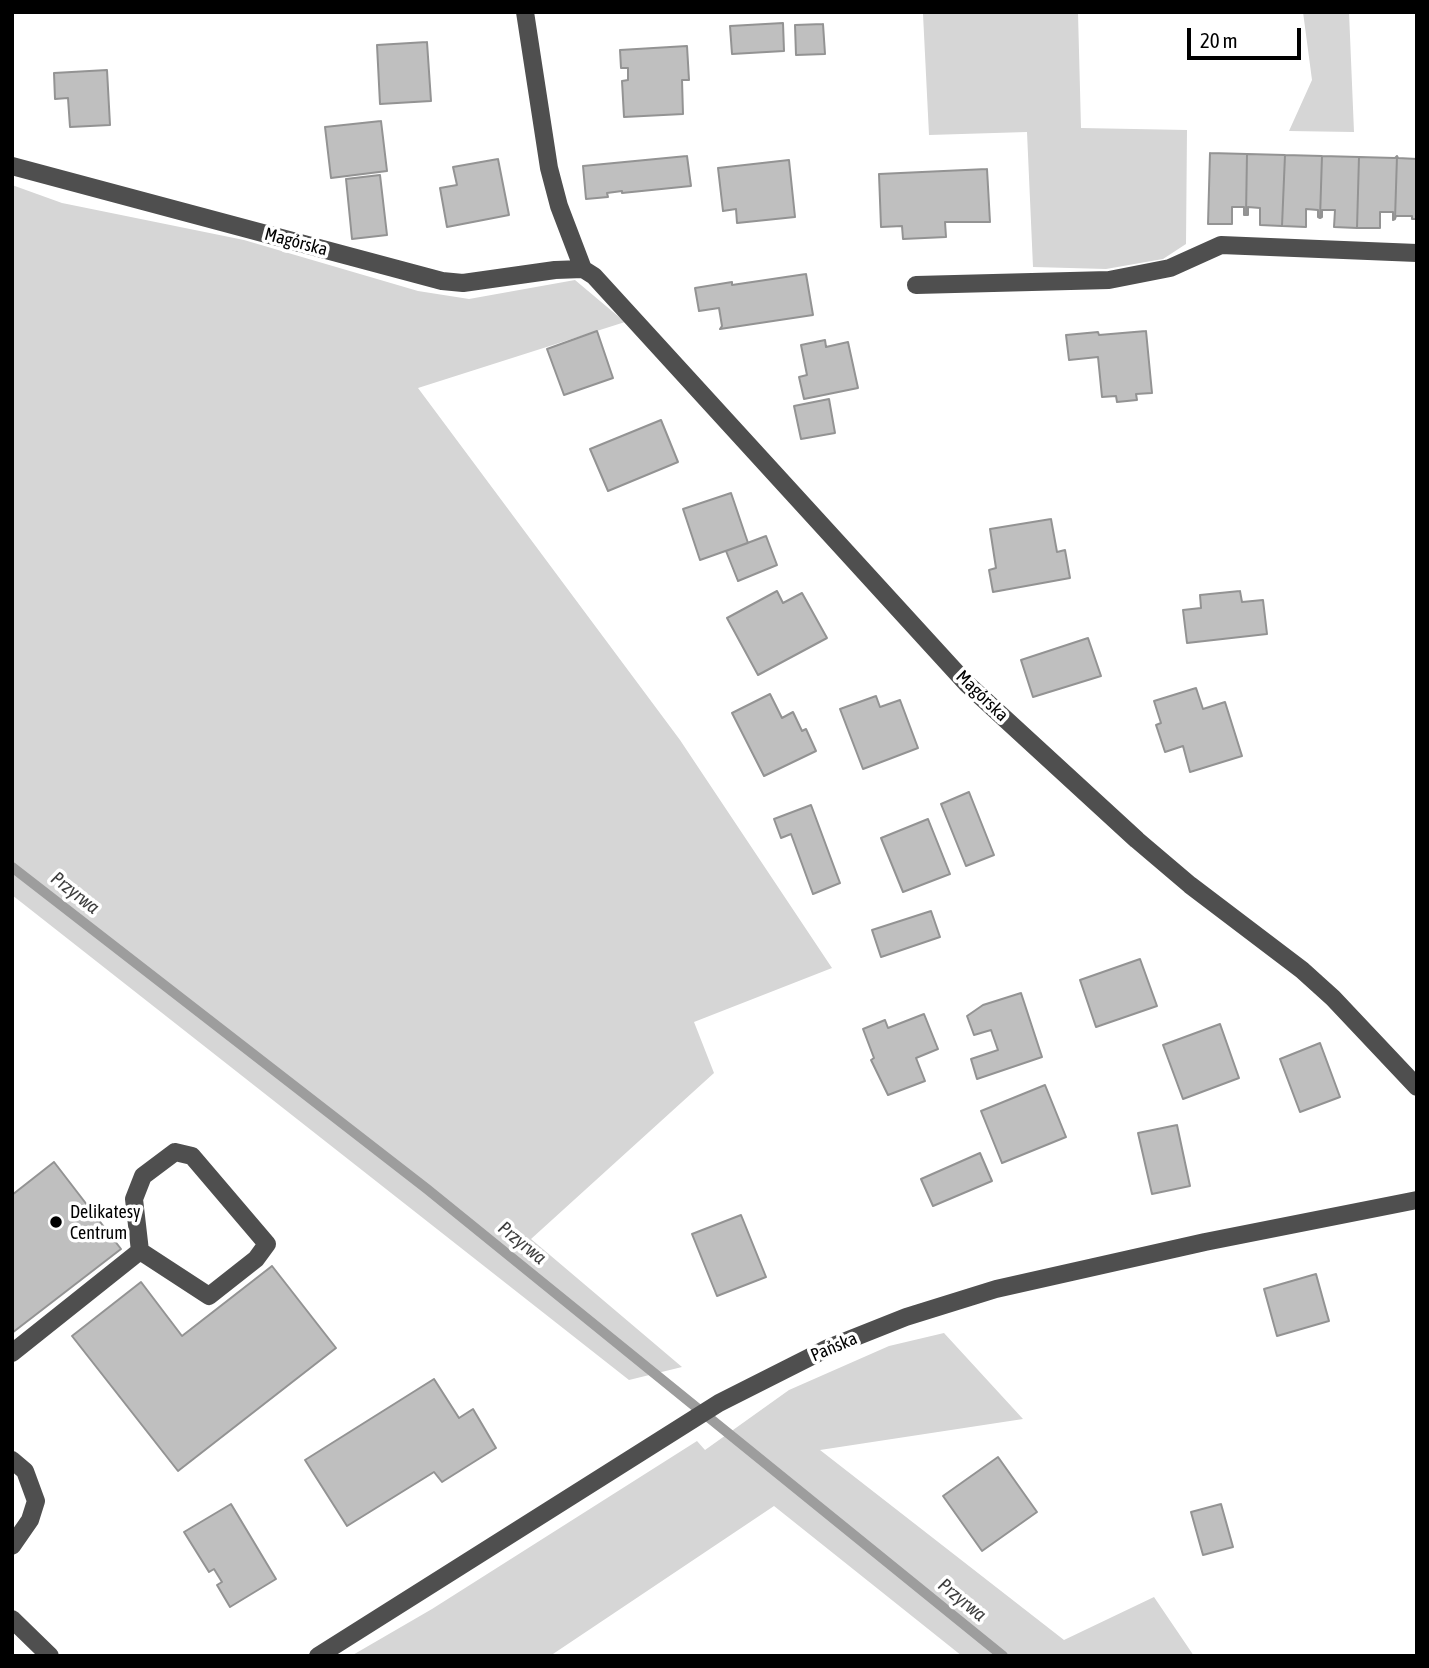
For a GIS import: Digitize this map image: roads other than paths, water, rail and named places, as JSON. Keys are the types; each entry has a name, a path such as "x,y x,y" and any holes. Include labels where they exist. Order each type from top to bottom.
{"street":[{"name":"Magórska","path":"525,12 549,168 559,206 583,268 615,298 966,682 1154,855 1302,970 1333,998 1417,1087"},
{"name":"Magórska","path":"12,166 442,281 463,283 583,268"},
{"path":"916,285 1109,280 1170,268 1221,245 1417,253"},
{"path":"175,1152 192,1156 267,1244 256,1259 209,1296 140,1251 134,1199 144,1177 175,1152"},
{"name":"Pańska","path":"318,1656 719,1403 828,1348 906,1317 996,1289 1191,1245 1417,1200"},
{"path":"12,1353 140,1251"},
{"path":"12,1460 24,1471 36,1501 30,1520 12,1546"},
{"path":"12,1619 50,1656"}],"waterway":[{"name":"Przyrwa","path":"12,867 427,1189 1003,1656"}],"place":[{"name":"Delikatesy Centrum","path":"56,1222"}]}
